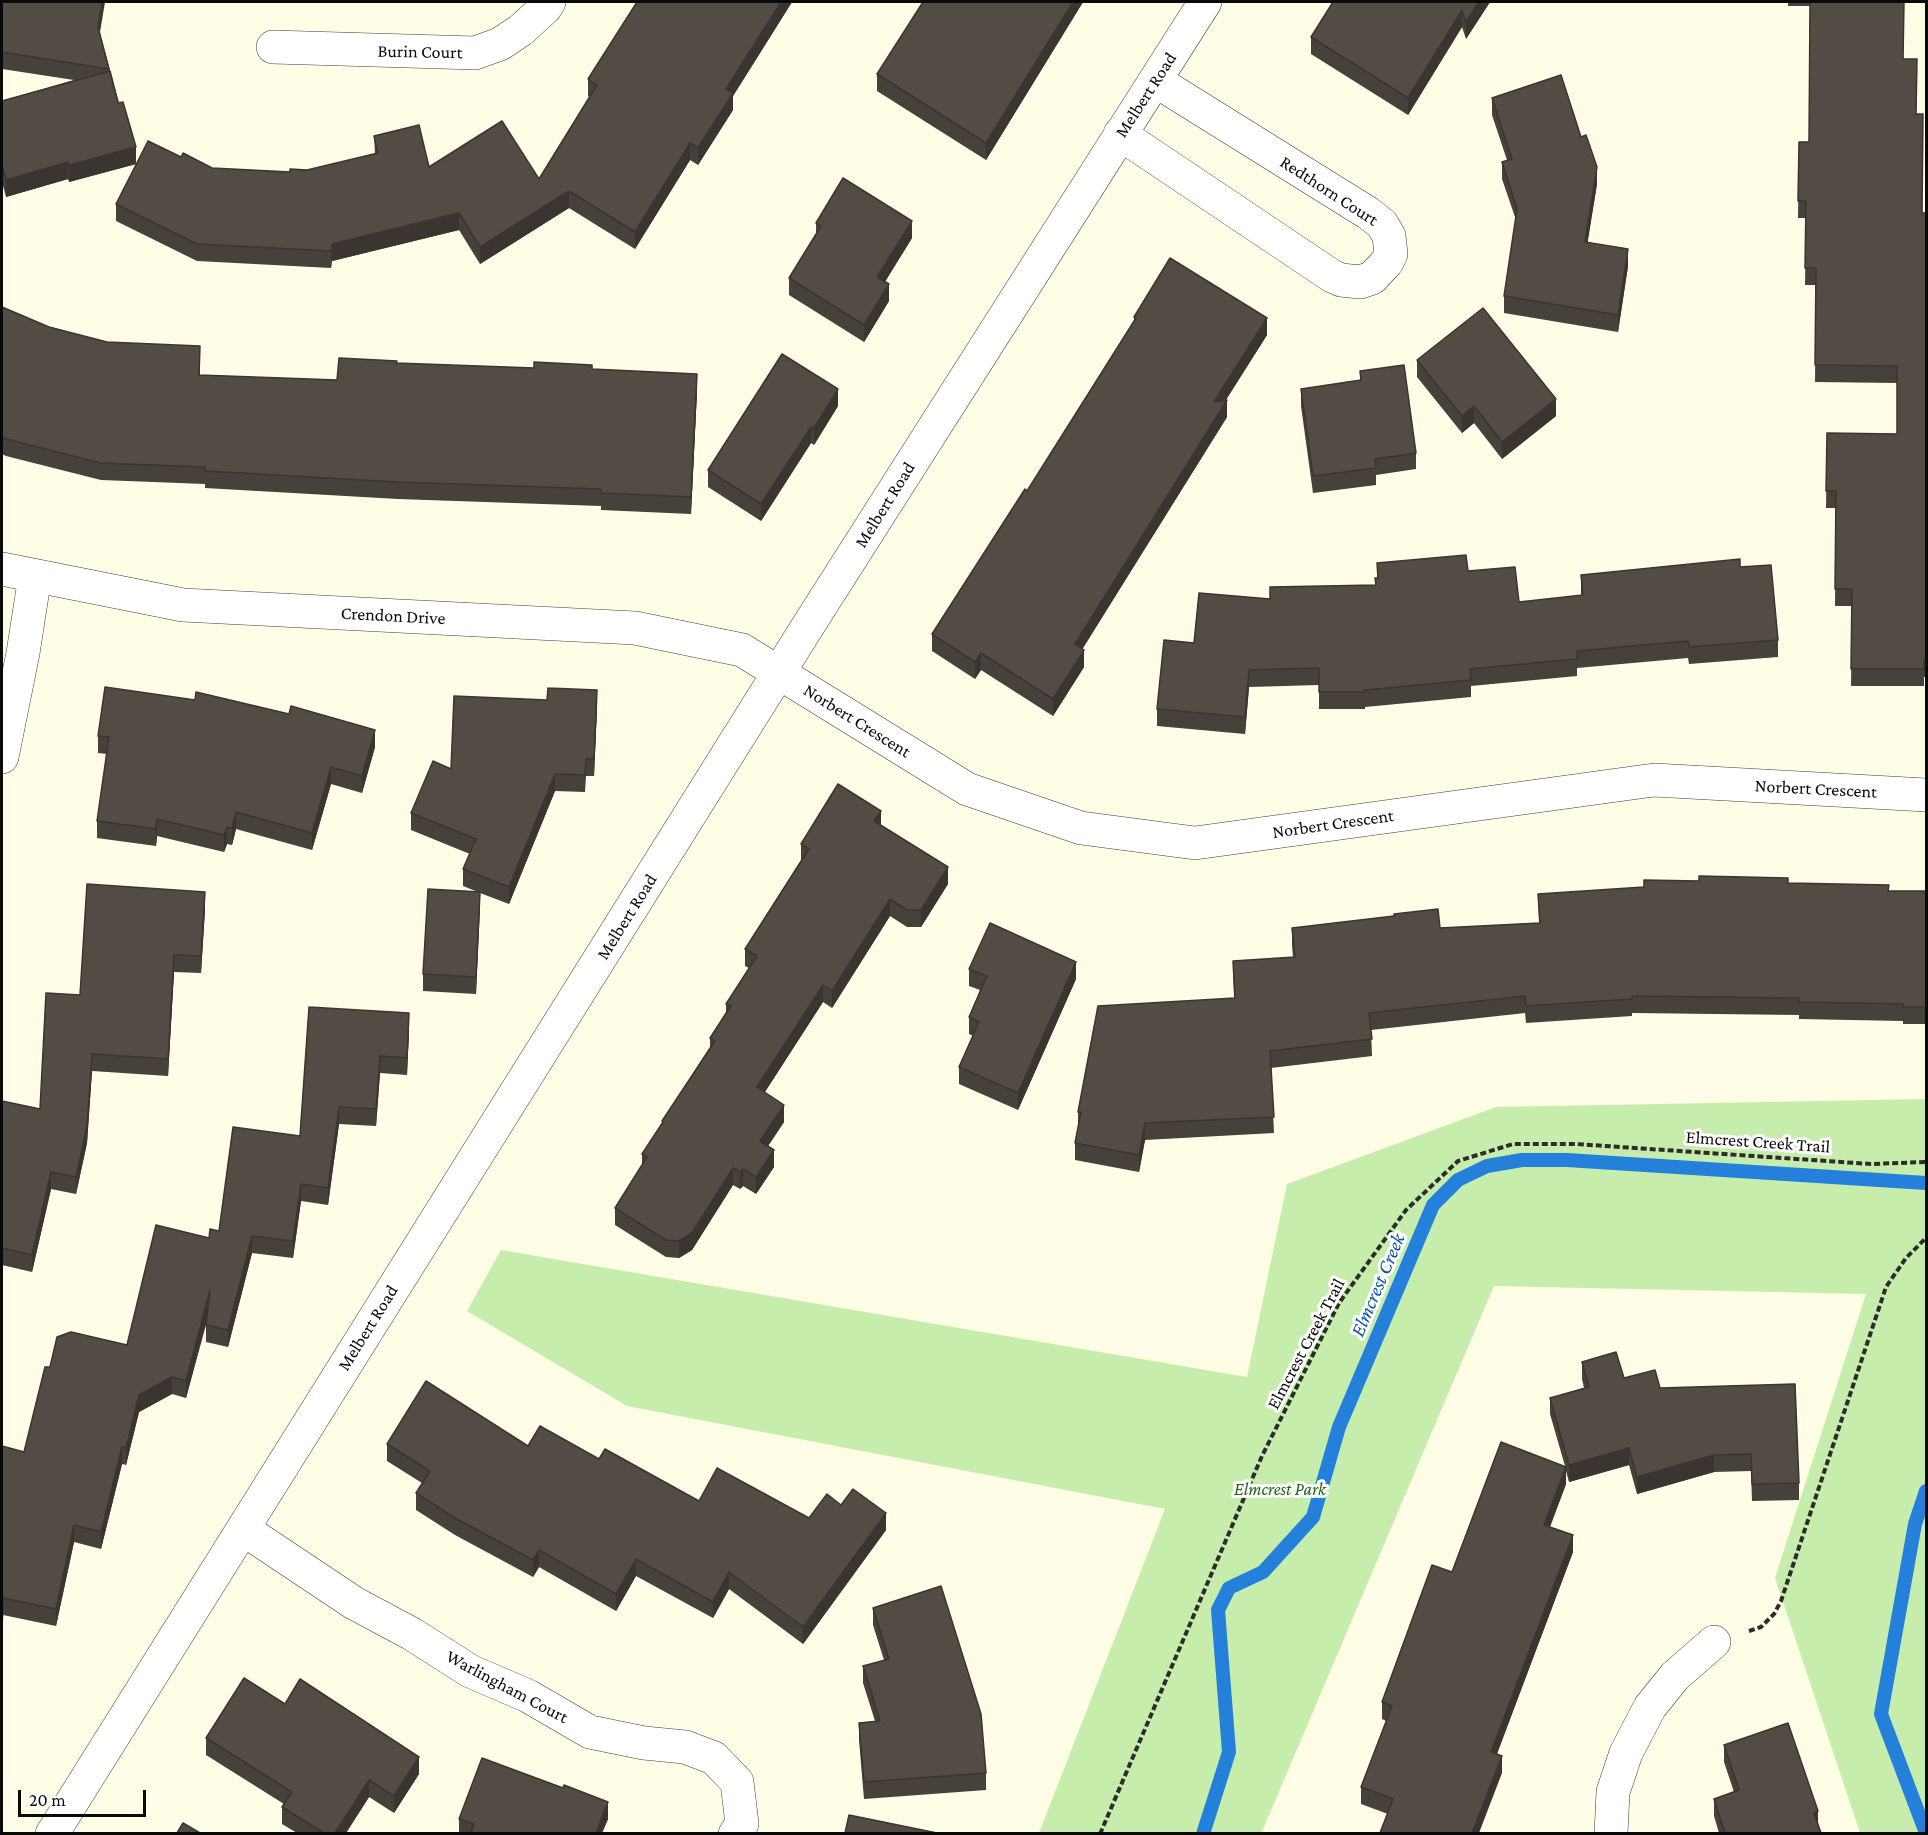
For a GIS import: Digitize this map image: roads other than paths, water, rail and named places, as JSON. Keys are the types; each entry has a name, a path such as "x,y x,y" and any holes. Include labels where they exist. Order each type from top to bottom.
{"street":[{"name":"Burin Court","path":"273,47 476,53 500,44 521,30 549,2"},
{"name":"Melbert Road","path":"52,1833 778,673 1205,2"},
{"name":"Redthorn Court","path":"1120,134 1332,276 1341,280 1360,282 1372,278 1387,262 1390,254 1389,236 1382,224 1368,213 1156,81"},
{"name":"Crendon Drive","path":"2,569 183,605 636,628 742,650 778,673"},
{"path":"2,757 23,652 35,576"},
{"name":"Norbert Crescent","path":"778,673 967,789 1080,828 1195,843 1654,780 1926,795"},
{"name":"Warlingham Court","path":"243,1529 354,1603 412,1634 470,1671 528,1696 590,1732 644,1743 685,1747 714,1758 737,1782 742,1824 735,1833"},
{"path":"1611,1833 1613,1792 1626,1753 1650,1707 1675,1676 1714,1642"}],"waterway":[{"name":"Elmcrest Creek","path":"1203,1834 1229,1752 1218,1610 1229,1588 1263,1572 1313,1517 1339,1427 1433,1205 1458,1180 1487,1166 1522,1160 1567,1160 1926,1183"},
{"path":"1926,1491 1915,1524 1881,1714 1926,1833"}],"park label":[{"name":"Elmcrest Park","path":"1280,1489"}]}
